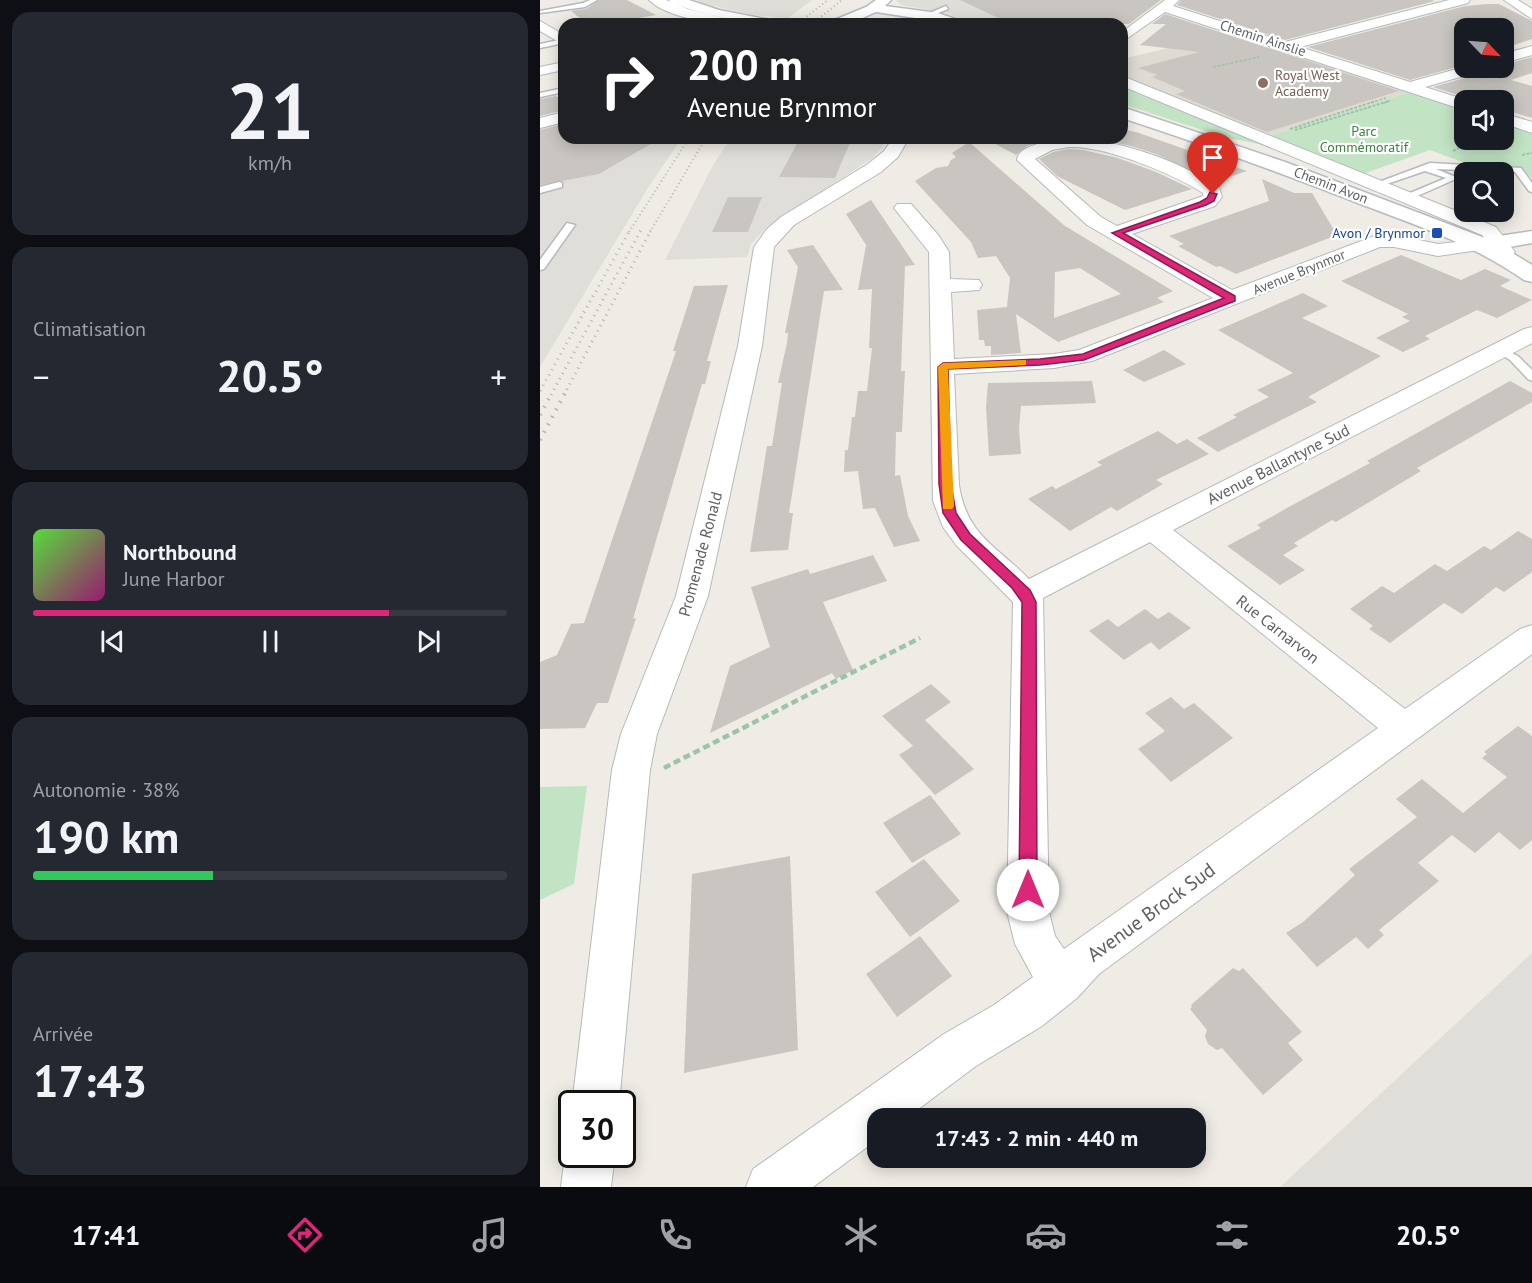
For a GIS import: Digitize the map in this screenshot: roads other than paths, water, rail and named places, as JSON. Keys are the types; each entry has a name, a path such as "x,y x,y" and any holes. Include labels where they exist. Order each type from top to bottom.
{"main road":[{"path":"676,0 716,14 738,18"},
{"path":"850,18 879,4 921,18"},
{"name":"Chemin Avon","path":"1128,114 1200,137 1497,248 1532,275"},
{"path":"1497,248 1532,237"}],"street":[{"path":"655,0 683,12 707,18"},
{"path":"1128,34 1168,4 1188,0"},
{"path":"1287,46 1464,0"},
{"path":"1510,0 1532,15"},
{"name":"Chemin Ainslie","path":"1168,4 1454,102"},
{"path":"542,11 558,33"},
{"path":"1514,56 1532,50"},
{"path":"540,71 558,67"},
{"path":"1410,87 1454,74"},
{"path":"1128,83 1489,231 1497,248"},
{"path":"540,123 558,118"},
{"path":"1514,122 1531,127"},
{"name":"Promenade Ronald","path":"597,1090 631,770 639,734 692,596 748,355 756,314 764,247 785,224 885,160 897,144"},
{"path":"1060,144 1026,156 1026,160 1083,212 1231,298"},
{"path":"1094,144 1173,171 1212,191 1213,197 1208,202 1116,233"},
{"path":"904,208 938,249 945,484 949,513 970,542 1025,594 1030,610 1028,912 1036,944 1061,983"},
{"name":"Avenue Brynmor","path":"943,367 1040,362 1084,357 1380,240 1438,250 1497,248"},
{"path":"940,286 971,285"},
{"name":"Avenue Ballantyne Sud","path":"1025,594 1532,334"},
{"name":"Rue Carnarvon","path":"1152,529 1405,729"},
{"name":"Avenue Brock Sud","path":"771,1187 960,1050 987,1036 1061,983 1084,959 1532,637"},
{"path":"586,1187 588,1168"}],"lane":[{"path":"542,11 585,5 594,0"},
{"path":"921,18 946,8"},
{"path":"540,46 558,42"},
{"path":"540,95 558,91"},
{"path":"1375,185 1436,165 1518,170 1532,189"},
{"path":"1406,198 1454,178 1425,168"},
{"path":"540,190 559,185"},
{"path":"540,267 570,225"},
{"path":"1500,350 1514,358 1532,377"}],"railway":[{"path":"805,18 828,0"},
{"path":"820,18 842,0"},
{"path":"629,232 685,144"},
{"path":"650,232 702,144"},
{"path":"540,391 630,230"},
{"path":"551,395 641,230"},
{"path":"564,395 651,230"},
{"path":"540,415 552,393"},
{"path":"540,440 565,393"}],"place":[{"name":"Royal West Academy","path":"1263,83"},
{"name":"Avon / Brynmor","path":"1437,233"}],"park label":[{"name":"Parc Commémoratif","path":"1364,140"}]}
